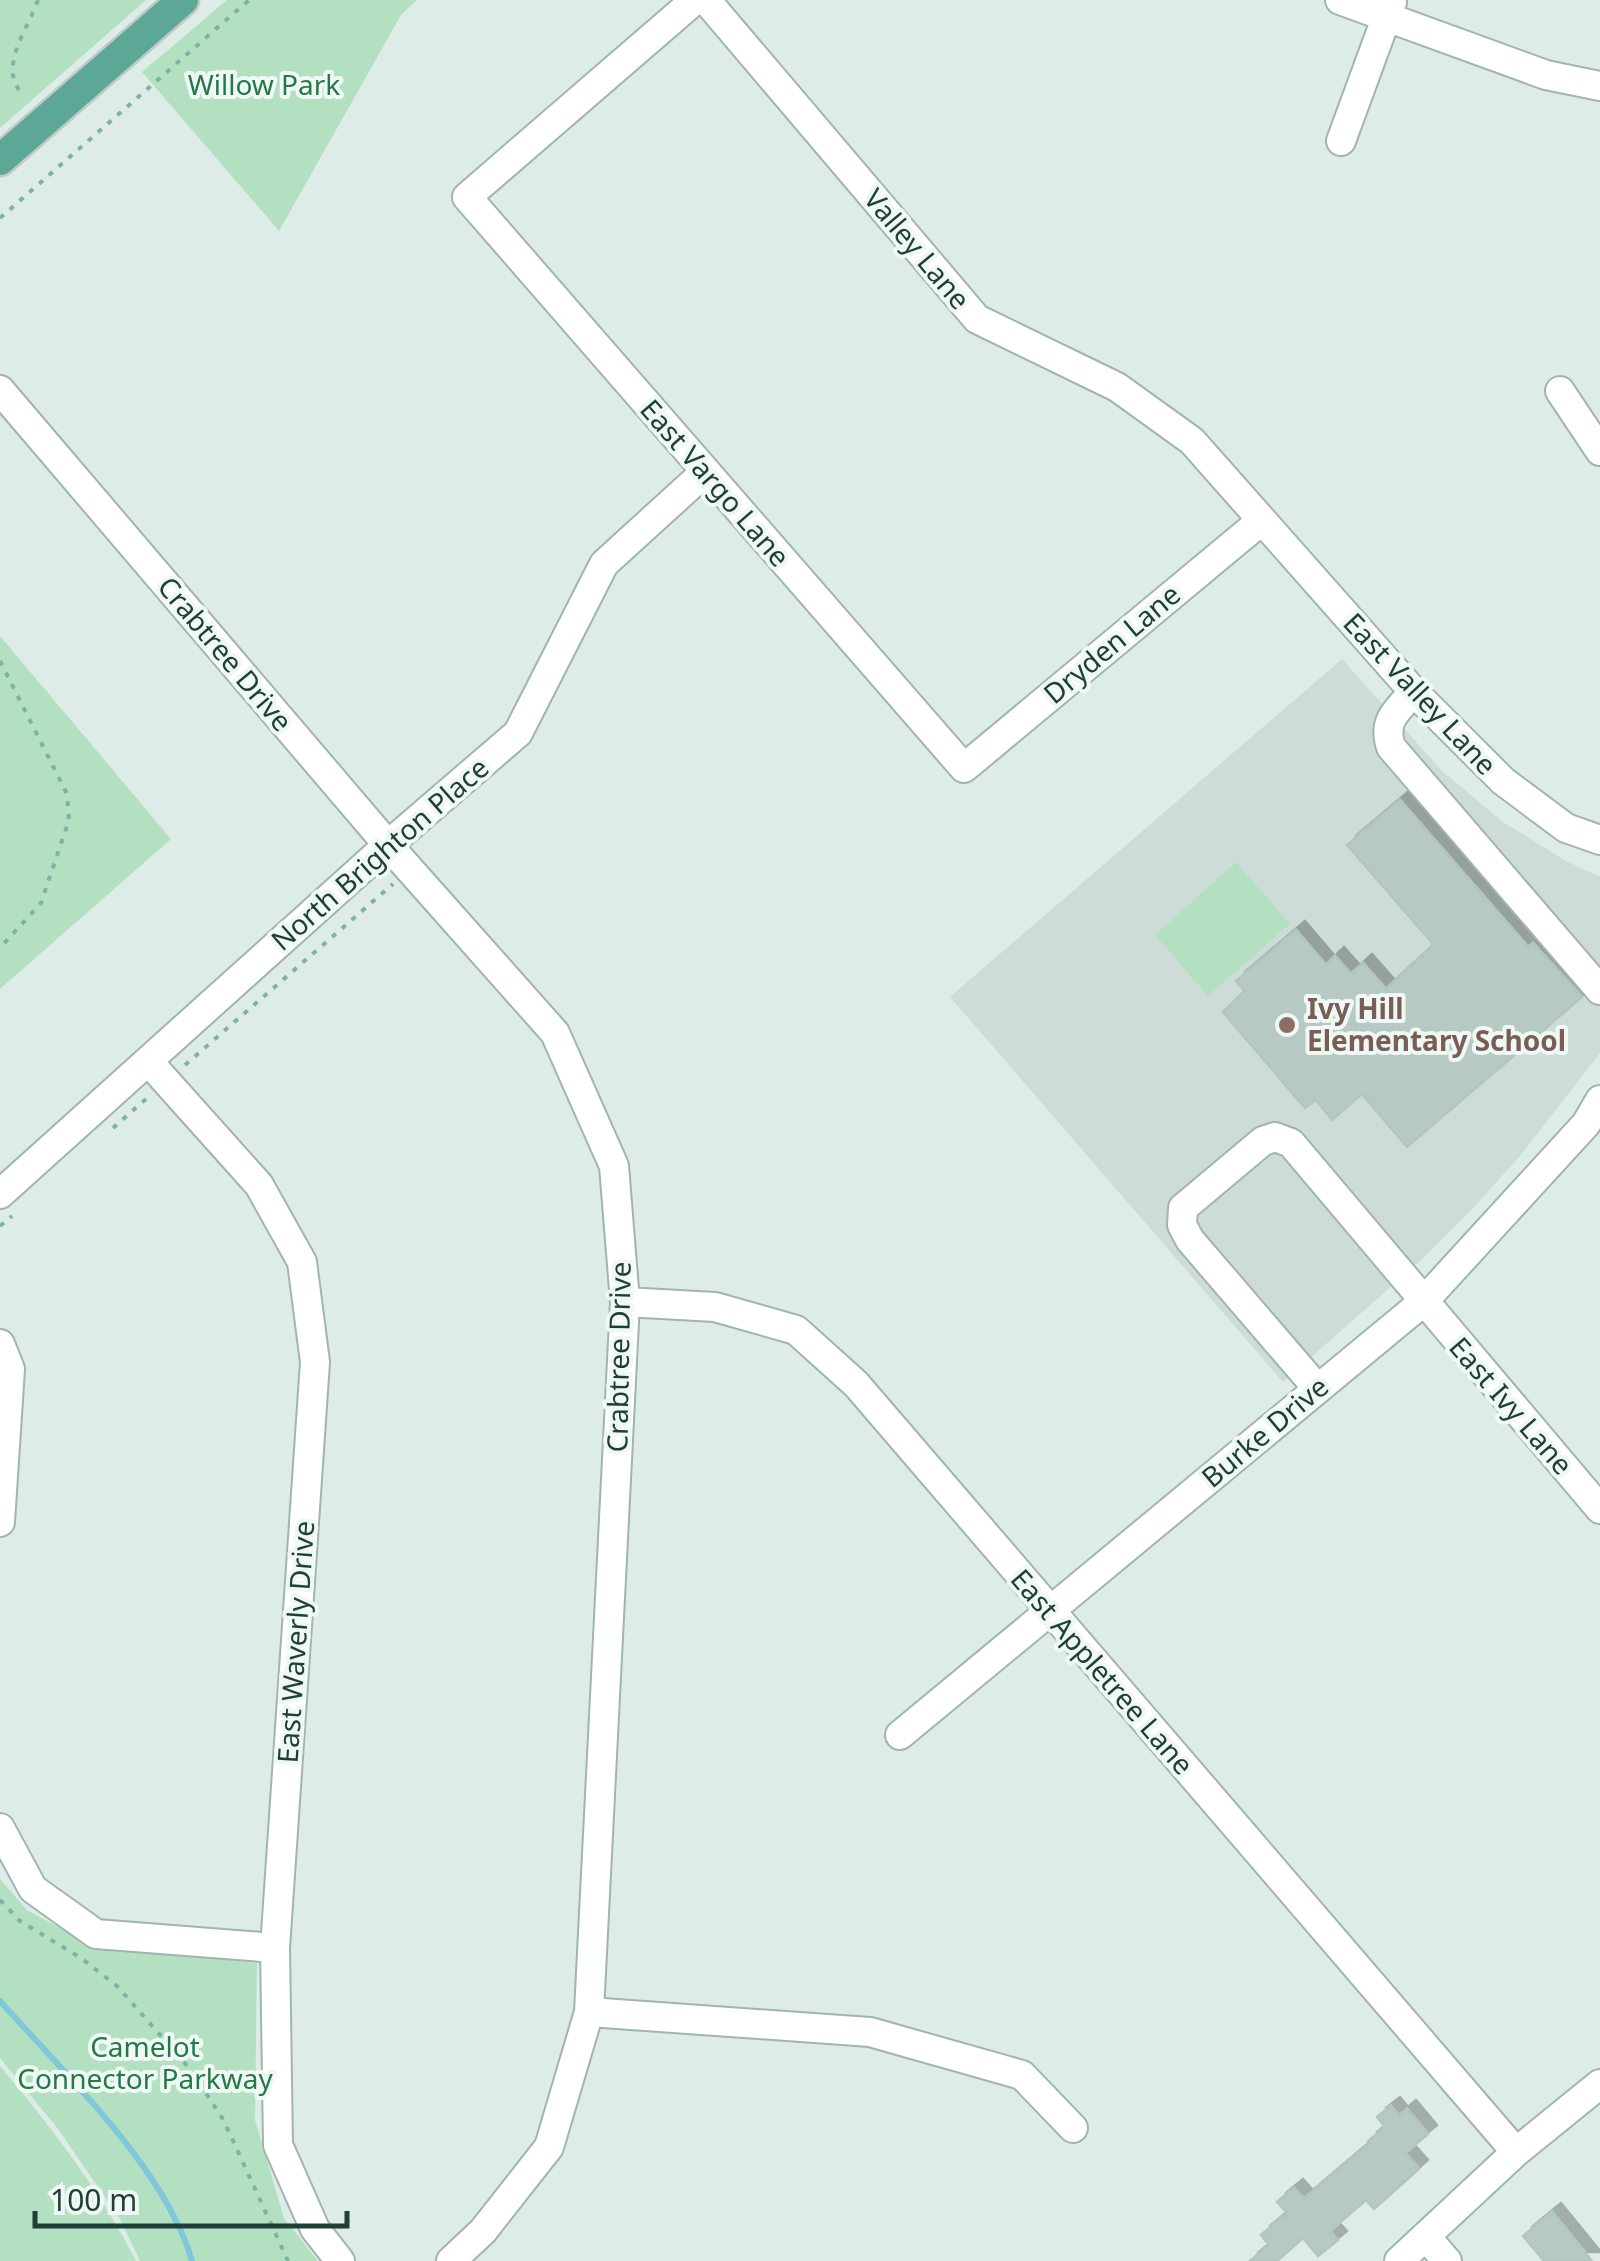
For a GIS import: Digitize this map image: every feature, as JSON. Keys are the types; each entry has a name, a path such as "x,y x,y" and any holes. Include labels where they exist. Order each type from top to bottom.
{"main road":[{"path":"0,160 183,0"}],"street":[{"name":"East Vargo Lane","path":"695,0 467,198 964,768"},
{"name":"Valley Lane","path":"706,0 976,319 1117,387 1192,441 1261,520"},
{"path":"1340,0 1390,8 1546,75 1600,86"},
{"path":"1341,142 1390,8"},
{"name":"Crabtree Drive","path":"0,390 388,845 555,1033 614,1166 625,1302 590,2012 549,2147 483,2231 451,2261"},
{"path":"1560,391 1600,450"},
{"name":"North Brighton Place","path":"7,1204 158,1071 388,845 518,733 604,564 705,472"},
{"name":"East Valley Lane","path":"1261,520 1414,692 1503,781 1566,828 1600,840"},
{"name":"Dryden Lane","path":"964,768 1261,520"},
{"path":"1414,692 1388,723 1386,733 1391,747 1600,990"},
{"name":"East Waverly Drive","path":"158,1071 259,1185 302,1262 315,1362 275,1948 278,2144 315,2228 340,2261"},
{"name":"Burke Drive","path":"900,1736 1422,1302 1595,1119"},
{"name":"East Ivy Lane","path":"1318,1389 1195,1246 1182,1225 1183,1208 1264,1140 1275,1137 1291,1142 1600,1509"},
{"name":"East Appletree Lane","path":"625,1302 715,1306 796,1330 856,1384 1516,2152"},
{"path":"0,1344 10,1369 0,1522"},
{"path":"0,1828 33,1889 96,1934 275,1948"},
{"path":"590,2012 870,2032 1022,2075 1073,2128"},
{"path":"1400,2261 1516,2152 1600,2084"},
{"path":"1426,2238 1447,2261"}],"path":[{"path":"19,90 13,84 9,66 38,0"},
{"path":"0,218 250,0"},
{"path":"0,660 66,794 68,820 41,903 0,948"},
{"path":"111,1129 158,1071 410,870"},
{"path":"0,1226 7,1204"},
{"path":"0,1900 20,1921 81,1958 116,1986 191,2070 224,2120 288,2261"}],"shaded area":[{"name":"Ivy Hill Elementary School","path":"1342,659 1442,771 1503,822 1600,877 1600,1053 1520,1156 1474,1207 1421,1260 1283,1382 950,997"}],"green space":[{"path":"0,0 146,0 0,128"},
{"name":"Willow Park","path":"227,0 417,0 401,15 279,231 142,72"},
{"path":"0,636 171,839 0,989"},
{"path":"1236,862 1290,924 1208,996 1155,935"},
{"name":"Camelot Connector Parkway","path":"0,1879 27,1910 90,1944 257,1963 255,2120 284,2218 318,2261 140,2261 120,2219 58,2129 0,2058"},
{"path":"0,2066 74,2160 136,2261 0,2261"}],"building":[{"path":"1400,800 1528,947 1533,943 1582,997 1407,1147 1362,1094 1332,1120 1316,1100 1305,1108 1223,1012 1245,991 1236,981 1296,930 1326,965 1335,956 1351,974 1363,963 1386,989 1434,945 1347,845"},
{"path":"1391,2106 1399,2116 1407,2109 1428,2134 1405,2153 1419,2169 1374,2209 1366,2200 1330,2231 1338,2240 1318,2256 1303,2238 1277,2261 1250,2261 1269,2245 1261,2235 1287,2213 1277,2202 1294,2188 1304,2199 1385,2127 1377,2117"},
{"path":"1552,2212 1592,2261 1544,2261 1523,2236"}],"waterway":[{"path":"0,2001 137,2157 179,2226 192,2261"}],"place":[{"name":"Ivy Hill Elementary School","path":"1287,1025"}]}
